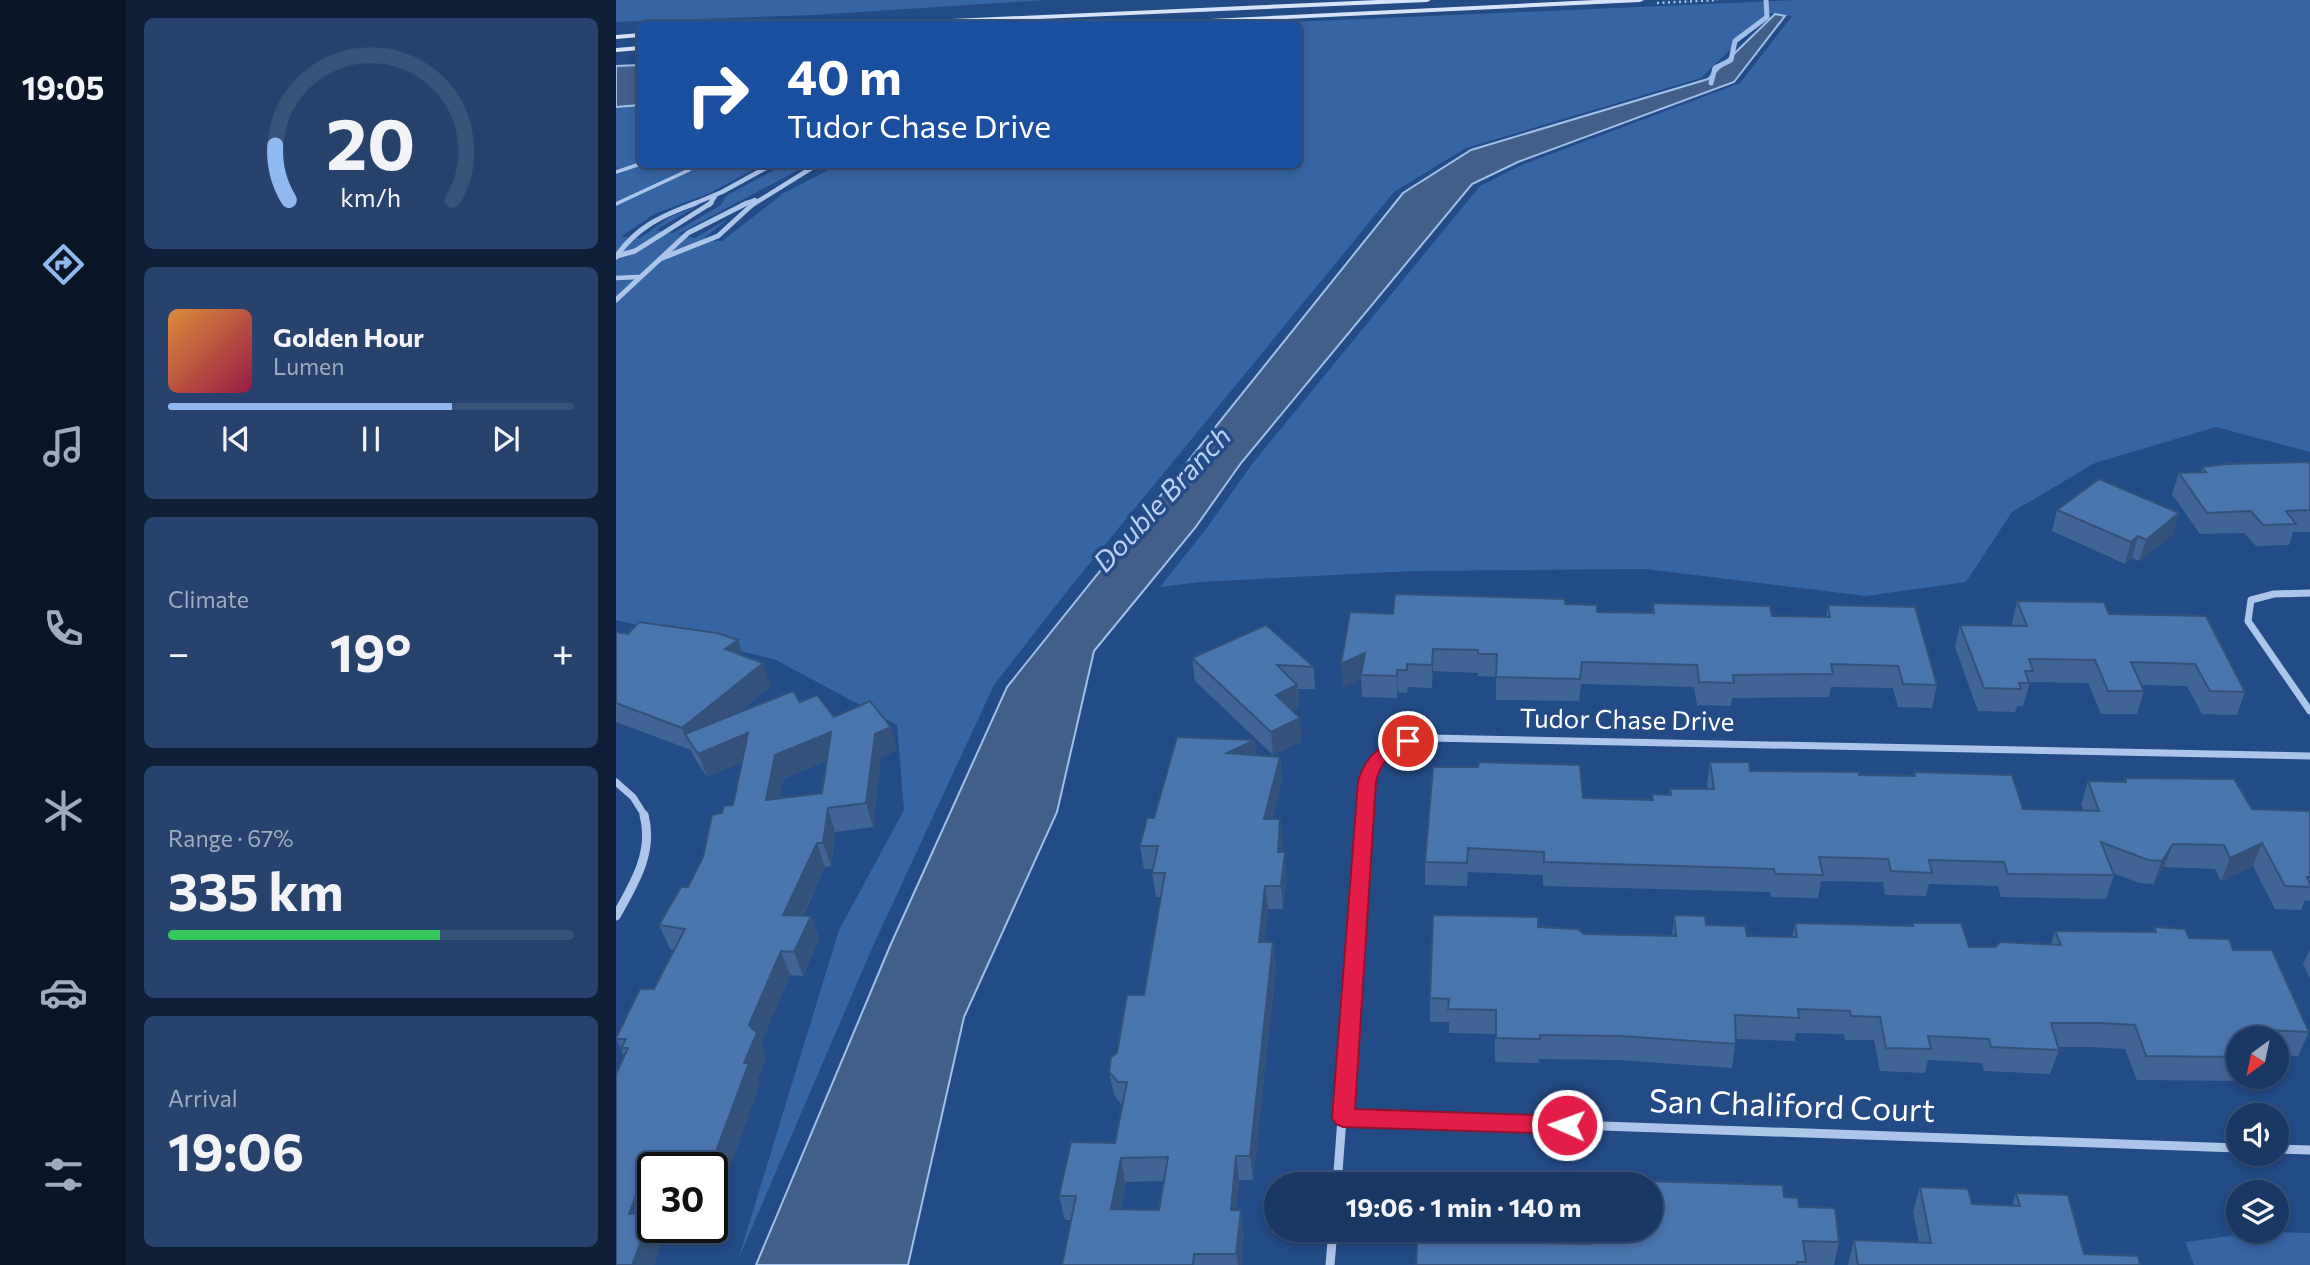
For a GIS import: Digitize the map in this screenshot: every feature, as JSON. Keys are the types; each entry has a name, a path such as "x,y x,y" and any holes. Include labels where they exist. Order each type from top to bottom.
{"main road":[{"path":"995,21 1278,3 1427,0"},
{"path":"1209,21 1640,0"},
{"path":"616,37 637,35"},
{"path":"616,50 637,48"}],"street":[{"path":"617,256 627,241 662,216 715,196 766,168"},
{"path":"616,300 660,259 718,236 759,199 811,168"},
{"path":"617,256 642,246 712,204 715,196"},
{"path":"660,259 664,250 676,242 736,207 759,199"},
{"path":"2310,593 2274,594 2251,600 2248,621 2310,711"},
{"name":"Tudor Chase Drive","path":"1338,1172 1367,782 1370,769 1384,751 1408,741 1430,738 2310,756"},
{"path":"616,782 631,792 644,809 649,829 647,855 616,916"},
{"name":"San Chaliford Court","path":"1343,1118 2226,1148"},
{"path":"2289,1149 2310,1150"},
{"path":"1330,1265 1332,1242"}],"lane":[{"path":"616,172 637,165"},
{"path":"616,204 690,168"},
{"path":"616,278 638,277"}],"shaded area":[{"path":"616,0 1047,0 814,15 616,22"},
{"path":"1796,0 2310,0 2310,452 2216,427 2095,463 2012,512 1966,582 1866,596 1646,569 1412,571 1200,582 1160,587 1252,464 1480,186 1524,164 1740,83 1792,16 1768,13 1701,78 1466,148 1394,192 1072,585 994,685 873,946 738,1260 839,930 904,810 897,725 776,660 616,620 616,107 637,105 637,168 756,168 710,193 654,214 621,237 640,238 670,217 697,206 656,230 673,233 721,205 726,196 777,168 802,168 678,234 695,238 729,218 702,240 722,241 784,193 832,168 1302,168 1302,22"},
{"path":"2289,1233 2310,1233 2310,1265 2194,1265 2185,1242 2226,1237 2226,1243 2289,1243"}],"water":[{"path":"1775,14 1785,16 1734,82 1518,162 1472,184 1241,463 1195,528 1094,651 1057,812 964,1017 908,1265 756,1265 890,946 1007,687 1403,193 1471,150 1708,79"},
{"path":"637,65 637,105 616,107 616,66"}],"building":[{"path":"2310,462 2310,510 2286,511 2296,524 2263,525 2251,511 2207,513 2179,473 2206,472 2202,467 2227,464"},
{"path":"2099,479 2179,513 2146,540 2138,536 2131,542 2057,510"},
{"path":"1395,594 1565,599 1565,604 1597,605 1597,612 1654,613 1653,603 1770,606 1772,616 1830,617 1828,605 1915,607 1937,685 1903,684 1898,666 1831,664 1833,674 1733,675 1734,683 1699,682 1697,665 1582,662 1580,679 1496,677 1497,654 1478,654 1478,650 1433,649 1432,665 1407,664 1407,670 1397,670 1397,676 1361,675 1365,653 1341,664 1350,612 1393,614"},
{"path":"2017,601 2104,602 2109,614 2206,616 2245,692 2210,691 2195,664 2131,662 2144,691 2108,691 2095,660 2029,659 2033,671 2025,671 2029,683 2019,683 2021,689 1984,688 1960,625 2027,626"},
{"path":"639,622 717,633 738,640 725,649 763,663 682,728 616,703 616,632 628,634"},
{"path":"1266,625 1314,667 1277,665 1297,685 1276,695 1300,718 1271,732 1192,658"},
{"path":"793,691 800,702 817,695 834,717 870,701 891,727 875,734 866,803 828,808 823,843 817,843 783,915 811,916 794,952 781,951 749,1025 757,1033 744,1063 749,1063 716,1152 637,1152 637,1193 629,1214 637,1214 637,1243 640,1243 632,1265 616,1265 616,1074 628,1048 621,1048 626,1039 616,1038 640,989 654,989 685,929 659,925 681,887 688,887 703,857 712,815 722,813 724,806 733,805 748,733 698,754 685,734","holes":["831,732 822,793 766,800 775,755"]},
{"path":"1177,737 1255,740 1227,753 1280,757 1264,819 1280,819 1278,852 1285,852 1281,886 1265,886 1259,942 1273,942 1250,1156 1236,1156 1231,1210 1241,1210 1236,1254 1194,1254 1193,1265 1062,1265 1076,1196 1059,1196 1071,1142 1115,1143 1127,1082 1118,1082 1109,1072 1111,1057 1117,1053 1127,995 1144,995 1165,873 1152,873 1158,846 1140,846 1147,818 1154,818","holes":["1168,1157 1159,1210 1111,1209 1121,1158"]},
{"path":"1479,762 1580,765 1583,798 1653,800 1652,794 1671,795 1670,789 1714,789 1710,762 1749,762 1750,771 1859,772 1859,775 1915,776 1914,772 2012,775 2023,809 2099,811 2088,781 2126,782 2125,778 2234,779 2252,809 2310,811 2310,877 2307,877 2310,887 2285,886 2262,843 2230,858 2224,845 2173,844 2162,861 2148,860 2101,842 2114,875 2008,874 2004,862 1929,860 1932,873 1891,871 1888,859 1819,857 1823,875 1775,874 1774,869 1544,862 1544,852 1468,848 1467,863 1425,862 1433,767 1478,767"},
{"path":"1433,915 1538,917 1538,927 1578,929 1584,934 1676,936 1674,915 1705,916 1706,925 1745,926 1747,936 1797,937 1795,923 1913,926 1912,923 1961,923 1969,947 1995,947 2000,942 2061,945 2055,931 2156,932 2154,927 2185,929 2189,938 2229,939 2233,950 2272,950 2309,1032 2289,1031 2289,1026 2226,1026 2226,1057 2146,1056 2135,1025 2100,1023 2051,1023 2059,1050 1991,1047 1989,1039 1928,1036 1931,1049 1886,1048 1880,1017 1851,1016 1850,1011 1798,1009 1799,1018 1735,1015 1736,1044 1621,1036 1540,1035 1540,1039 1496,1038 1496,1010 1448,1009 1449,999 1430,998"},
{"path":"1663,1182 1783,1185 1784,1197 1798,1198 1799,1207 1835,1208 1839,1242 1803,1241 1806,1262 1797,1262 1797,1265 1416,1265 1417,1242 1663,1242"},
{"path":"1920,1187 1968,1189 1972,1204 2020,1206 2016,1193 2068,1195 2084,1254 2138,1256 2140,1265 1858,1265 1854,1240 1931,1243"}],"waterway":[{"name":"Double Branch","path":"1711,83 1715,68 1731,60 1735,41 1767,17 1766,0"}],"route":[{"path":"1408,741 1384,751 1370,769 1367,782 1343,1118 1567,1125"}]}
